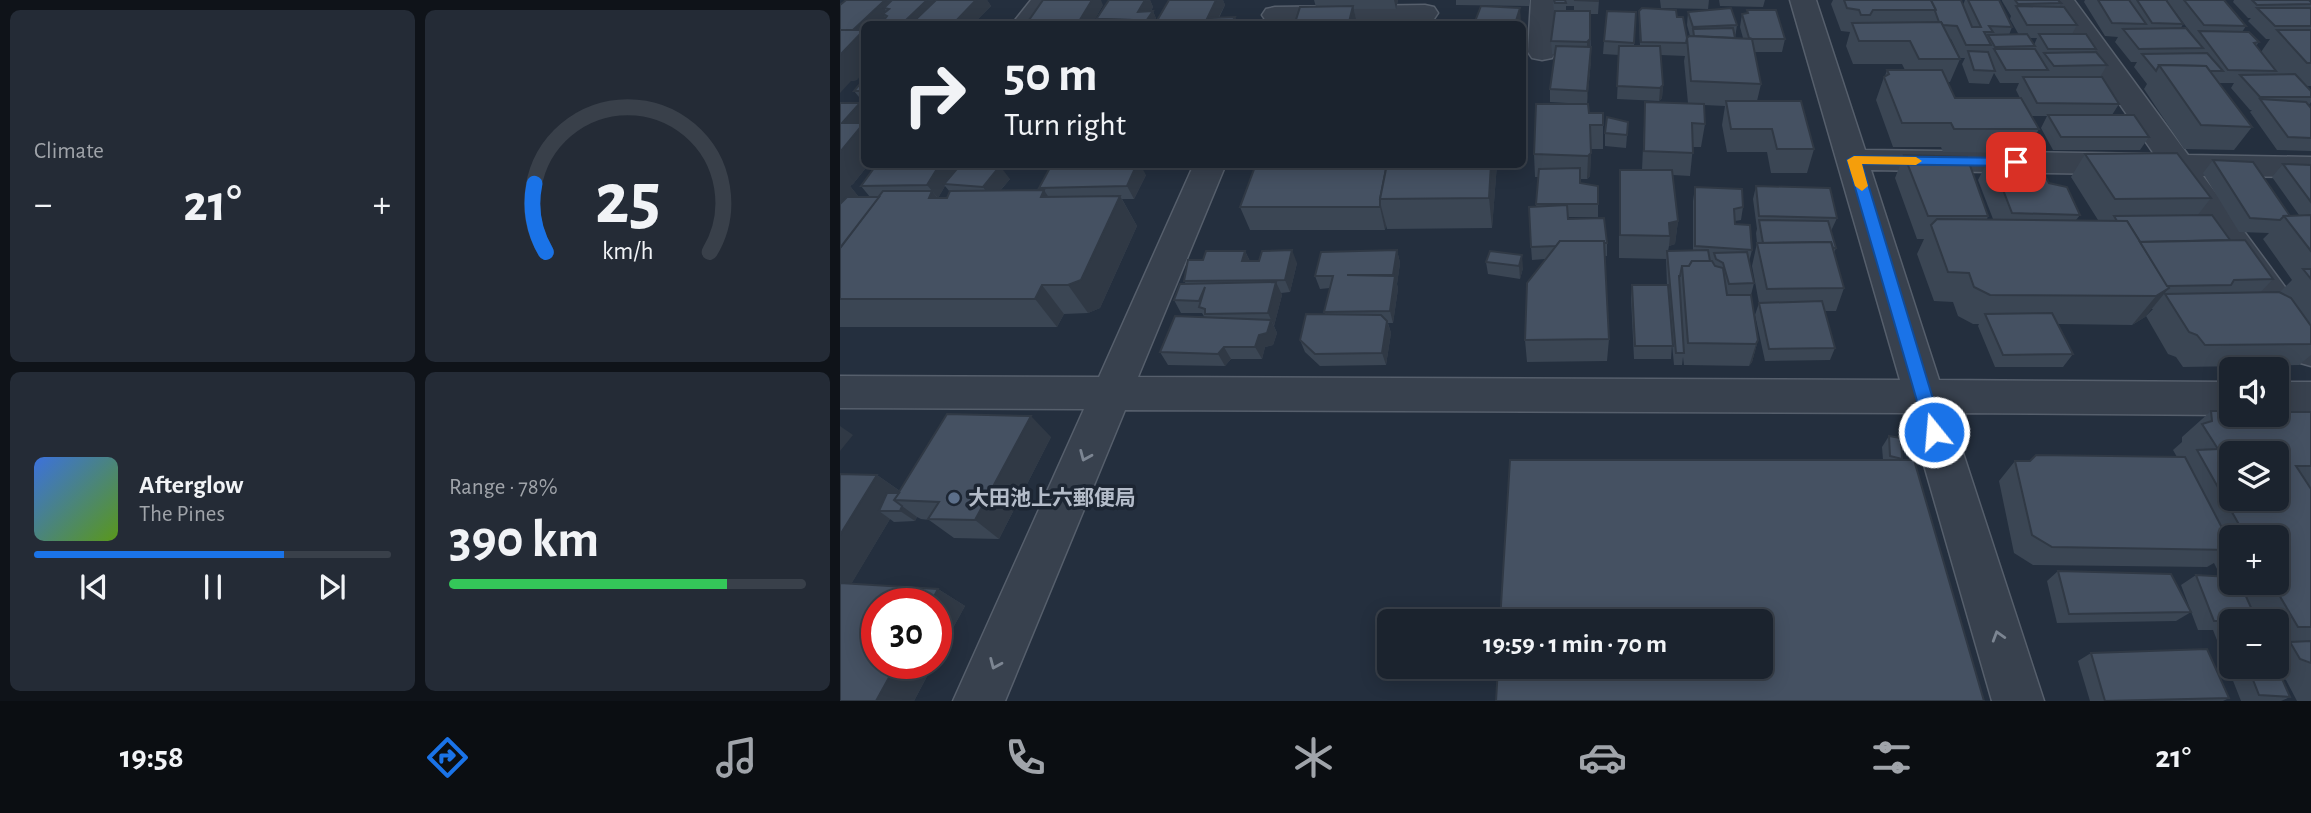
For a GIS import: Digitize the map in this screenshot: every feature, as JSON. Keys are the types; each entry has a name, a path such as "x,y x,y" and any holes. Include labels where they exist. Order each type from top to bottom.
{"street":[{"path":"1028,21 1045,0"},
{"path":"1542,52 1544,0"},
{"path":"1804,0 2018,701"},
{"path":"2062,0 2311,351"},
{"path":"1276,13 1426,13"},
{"path":"1854,160 2311,167"},
{"path":"979,701 1208,168"},
{"path":"840,392 2219,398"},
{"path":"2289,398 2311,399"}],"building":[{"path":"846,0 885,0 853,30 840,30 840,5"},
{"path":"892,0 927,0 905,21 884,20 887,16 883,14 889,9 884,8"},
{"path":"936,0 976,0 956,21 914,21"},
{"path":"1043,0 1092,0 1079,21 1028,21"},
{"path":"1109,0 1145,0 1138,12 1153,11 1146,21 1095,21"},
{"path":"1169,0 1216,0 1206,21 1157,21"},
{"path":"1554,0 1565,0 1566,3 1555,3"},
{"path":"1844,0 1931,0 1936,10 1873,10 1870,15 1861,15 1859,10 1847,8"},
{"path":"1931,0 1961,0 1972,27 1981,27 1968,0 1999,0 2012,27 1989,26 1993,32 1984,32 1991,45 1966,45 1957,26 1939,22"},
{"path":"2015,0 2058,0 2061,3 2018,4"},
{"path":"2098,0 2129,0 2146,24 2112,23"},
{"path":"2137,0 2166,0 2183,24 2152,23"},
{"path":"2184,0 2224,0 2246,26 2204,25"},
{"path":"2252,0 2309,0 2311,4 2257,5"},
{"path":"1353,6 1349,21 1296,21 1300,7"},
{"path":"1481,6 1520,8 1516,21 1475,21"},
{"path":"2016,6 2064,7 2077,25 2027,25"},
{"path":"1642,8 1676,10 1677,17 1683,17 1686,43 1641,42 1639,11"},
{"path":"1731,8 1737,25 1693,27 1688,12"},
{"path":"2257,8 2310,8 2311,26 2275,26"},
{"path":"1747,10 1776,10 1785,39 1749,38 1742,14 1748,13"},
{"path":"1555,11 1590,11 1590,39 1587,42 1551,41"},
{"path":"1607,11 1636,12 1634,43 1604,41"},
{"path":"1235,17 1233,21 1208,21 1210,18"},
{"path":"1098,19 1131,20 1130,21 1096,21"},
{"path":"1941,22 1960,59 1919,59 1910,41 1859,41 1852,23"},
{"path":"1733,28 1735,38 1694,36 1693,29"},
{"path":"2186,28 2203,48 2139,49 2123,29"},
{"path":"840,30 861,30 861,33 840,55"},
{"path":"2277,30 2311,30 2311,63 2307,63"},
{"path":"2199,31 2249,32 2259,42 2254,43 2276,71 2228,70"},
{"path":"2027,34 2035,46 1995,47 1988,35"},
{"path":"2039,34 2086,34 2096,49 2048,49"},
{"path":"1689,36 1752,39 1761,84 1691,81"},
{"path":"1556,46 1591,47 1587,91 1550,89"},
{"path":"1619,46 1660,46 1663,85 1660,88 1617,86"},
{"path":"1994,49 2035,49 2048,70 2006,70"},
{"path":"1968,51 1988,52 1995,71 1974,70"},
{"path":"2096,52 2107,65 2054,66 2044,53"},
{"path":"2207,53 2223,71 2210,71 2206,66 2159,65 2156,71 2142,54"},
{"path":"2159,65 2206,66 2252,127 2201,125"},
{"path":"1887,70 1942,70 1955,98 2021,98 2039,129 1954,129 1951,123 1902,123 1884,77 1889,74"},
{"path":"2295,74 2311,91 2311,97 2260,97 2240,75"},
{"path":"2023,77 2102,77 2119,104 2037,103"},
{"path":"2260,99 2306,102 2311,108 2311,138 2288,137"},
{"path":"1726,101 1801,101 1814,149 1777,149 1772,129 1731,129"},
{"path":"1645,102 1704,104 1705,124 1692,123 1693,153 1644,151"},
{"path":"840,103 860,103 842,123 861,123 861,127 840,152"},
{"path":"1536,104 1588,104 1589,113 1603,113 1603,125 1590,125 1591,153 1588,156 1534,154"},
{"path":"2048,115 2134,115 2149,137 2061,137"},
{"path":"1607,117 1628,122 1627,135 1605,133"},
{"path":"2177,153 2211,198 2115,199 2085,154"},
{"path":"1904,155 1967,157 1988,216 1928,216"},
{"path":"1990,156 2035,157 2049,183 2067,187 2080,215 2012,213"},
{"path":"2213,160 2253,162 2290,216 2284,216 2280,220 2250,218"},
{"path":"2283,164 2311,165 2311,202"},
{"path":"874,168 938,168 927,185 861,186"},
{"path":"958,168 998,168 983,187 944,184"},
{"path":"1050,168 1135,168 1127,186 1039,188"},
{"path":"1255,168 1386,168 1380,207 1240,207"},
{"path":"1386,168 1491,168 1489,198 1380,199"},
{"path":"1580,168 1580,183 1598,186 1598,204 1536,204 1539,169"},
{"path":"1620,170 1672,170 1678,221 1669,223 1670,236 1620,235"},
{"path":"1756,186 1830,188 1837,218 1759,216"},
{"path":"1695,187 1742,189 1743,207 1734,209 1735,224 1750,225 1752,250 1695,246"},
{"path":"1044,190 1041,197 1120,196 1081,280 1068,285 1042,285 1035,299 840,299 840,248 883,191 932,191 929,198 947,198 950,191"},
{"path":"847,197 879,197 840,248 840,204"},
{"path":"1567,205 1568,219 1604,218 1607,243 1560,241 1556,246 1531,247 1529,207"},
{"path":"2212,215 2230,240 2140,242 2127,221 2117,221 2114,216"},
{"path":"2311,215 2311,251 2284,216"},
{"path":"1937,219 2127,221 2169,288 2156,296 1990,295 1974,287 1969,273 1948,272 1931,225"},
{"path":"1759,220 1828,221 1836,248 1833,248 1831,242 1763,243"},
{"path":"2245,240 2273,279 2234,280 2231,285 2167,286 2140,242"},
{"path":"1560,241 1604,241 1609,339 1525,340 1527,283"},
{"path":"1831,242 1844,288 1767,289 1757,243"},
{"path":"1292,250 1285,280 1184,281 1188,260 1203,260 1206,251 1245,251 1242,261 1259,261 1262,251"},
{"path":"1397,250 1393,275 1347,275 1395,276 1390,311 1324,312 1333,276 1315,276 1321,252"},
{"path":"1708,250 1710,261 1692,261 1689,266 1682,266 1679,276 1684,353 1676,353 1667,251"},
{"path":"1490,251 1522,255 1519,266 1486,262"},
{"path":"1747,252 1754,283 1729,284 1723,263 1716,259 1714,253"},
{"path":"1692,261 1712,261 1715,266 1723,268 1727,295 1751,295 1758,340 1756,344 1688,343 1682,266 1689,266"},
{"path":"2303,269 2311,269 2311,279"},
{"path":"1276,282 1268,313 1205,314 1205,309 1199,307 1205,287 1199,301 1174,300 1180,284"},
{"path":"1632,285 1668,285 1673,346 1635,346"},
{"path":"2279,292 2291,298 2311,326 2311,344 2205,345 2197,335 2189,332 2165,294"},
{"path":"1822,301 1835,348 1769,349 1759,303"},
{"path":"2052,313 2073,354 2003,355 1985,314"},
{"path":"1306,314 1381,315 1387,321 1382,353 1315,354 1300,340"},
{"path":"1175,316 1271,320 1267,333 1259,335 1255,347 1224,347 1218,354 1160,352"},
{"path":"2211,411 2219,411 2219,427 2289,427 2289,412 2311,412 2311,466 2296,466 2311,489 2311,627 2298,627 2279,595 2289,595 2289,525 2239,525 2231,511 2289,511 2289,441 2219,441 2219,489 2197,450 2218,449 2202,424 2212,421"},
{"path":"947,414 1031,416 975,520 928,519 939,502 894,500"},
{"path":"1889,436 1901,438 1902,459 1890,456"},
{"path":"2036,455 2185,457 2221,525 2219,550 2052,547 2032,535 2015,461 2030,461"},
{"path":"1510,460 1914,460 1984,701 1496,701 1497,679 1773,679 1773,609 1501,609"},
{"path":"840,474 877,475 840,535"},
{"path":"887,493 899,493 894,500 902,506 900,511 879,511"},
{"path":"2058,571 2171,574 2191,612 2069,614"},
{"path":"2196,575 2219,576 2219,595 2245,595 2252,609 2219,609 2219,621 2214,621"},
{"path":"840,583 922,588 861,588 861,679 888,679 876,701 840,701"},
{"path":"2311,641 2311,663 2300,659 2290,642"},
{"path":"2207,649 2229,698 2105,701 2091,653"},
{"path":"2253,679 2282,679 2290,697 2259,695"}],"slow traffic":[{"path":"1862,186 1854,160 1916,161"}],"place":[{"name":"大田池上六郵便局","path":"954,498"}],"route":[{"path":"1934,432 1854,160 2016,162"}]}
